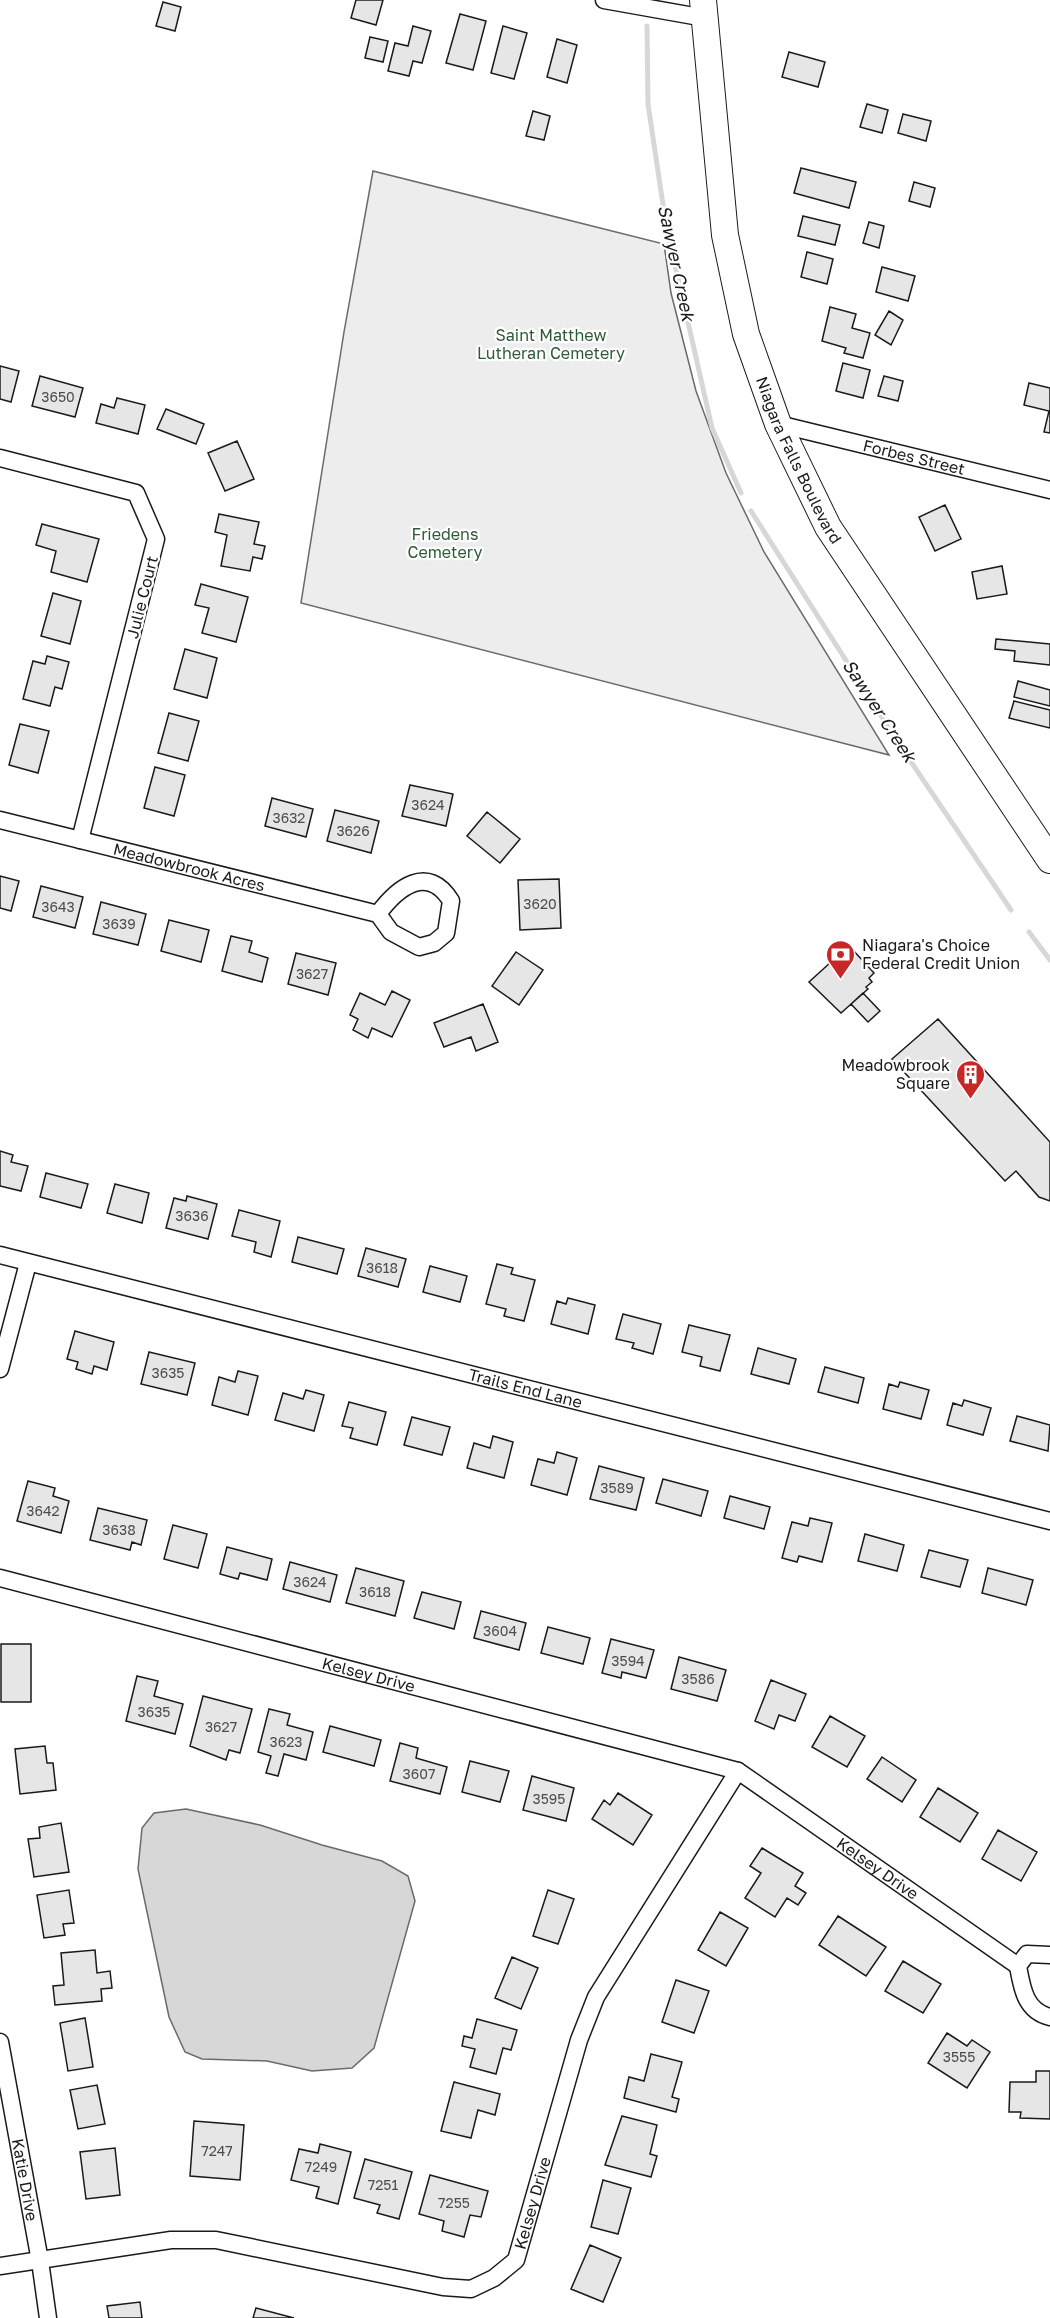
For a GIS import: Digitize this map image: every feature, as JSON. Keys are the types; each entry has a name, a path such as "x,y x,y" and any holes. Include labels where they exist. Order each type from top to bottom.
{"main road":[{"name":"Niagara Falls Boulevard","path":"704,9 725,235 746,334 778,424 828,527 1050,860"}],"street":[{"path":"604,0 704,9"},
{"name":"Forbes Street","path":"778,424 1050,490"},
{"name":"Julie Court","path":"0,458 136,493 156,539 80,840"},
{"name":"Meadowbrook Acres","path":"0,820 378,914"},
{"path":"428,882 446,892 452,901 446,933 434,943 419,947 391,932 378,914 392,895 409,883 428,882"},
{"name":"Trails End Lane","path":"0,1256 1050,1521"},
{"path":"0,1369 28,1263"},
{"name":"Kelsey Drive","path":"0,1578 738,1771 1018,1966"},
{"name":"Kelsey Drive","path":"0,2266 171,2240 216,2240 443,2287 471,2289 494,2278 516,2260 579,2040 596,1996 738,1771"},
{"path":"1050,1955 1027,1954 1018,1966 1024,1996 1032,2007 1050,2017"},
{"name":"Katie Drive","path":"0,2042 40,2261 48,2318"}],"shaded area":[{"path":"373,171 664,244 671,293 696,391 726,473 764,552 889,755 301,603 344,332"},
{"path":"186,1809 260,1825 382,1861 408,1876 415,1901 374,2048 352,2068 312,2071 267,2061 202,2059 185,2052 169,2017 138,1869 142,1828 154,1813"}],"building":[{"path":"356,0 383,0 376,25 351,18"},
{"path":"163,2 181,7 175,31 156,26"},
{"path":"460,14 486,21 473,70 446,63"},
{"path":"413,26 431,31 422,63 413,61 409,76 388,71 395,43 408,46"},
{"path":"503,26 527,33 514,79 491,73"},
{"path":"370,37 388,41 383,62 365,58"},
{"path":"557,39 577,45 567,83 547,77"},
{"path":"789,52 825,62 818,87 782,77"},
{"path":"867,104 888,110 882,133 860,127"},
{"path":"533,111 550,116 544,140 526,136"},
{"path":"903,114 931,121 926,141 898,133"},
{"path":"801,168 856,182 849,208 794,193"},
{"path":"914,182 935,188 930,207 909,201"},
{"path":"803,216 840,225 835,245 798,236"},
{"path":"869,222 884,226 879,248 863,243"},
{"path":"807,252 833,259 827,284 801,277"},
{"path":"882,267 915,276 908,301 876,292"},
{"path":"830,307 856,314 852,328 870,333 863,358 844,353 846,348 822,341"},
{"path":"889,311 903,320 891,345 875,335"},
{"path":"843,363 870,370 863,398 836,391"},
{"path":"0,366 19,371 11,402 0,399"},
{"path":"40,376 83,388 75,417 32,406"},
{"path":"884,376 903,381 898,401 878,396"},
{"path":"1029,383 1050,388 1050,433 1044,432 1049,411 1024,405"},
{"path":"117,398 145,405 138,434 96,423 101,404 114,408"},
{"path":"166,409 204,424 196,444 157,429"},
{"path":"237,441 254,479 225,491 208,453"},
{"path":"945,505 961,539 935,551 919,517"},
{"path":"219,514 259,522 254,544 265,546 262,559 253,557 250,571 221,566 227,535 215,532"},
{"path":"42,524 99,539 87,582 51,572 56,551 36,545"},
{"path":"1002,566 1007,594 977,599 972,572"},
{"path":"201,584 248,597 236,642 202,633 209,608 195,605"},
{"path":"53,593 81,601 70,644 41,636"},
{"path":"996,639 1050,644 1050,665 1014,661 1015,651 995,649"},
{"path":"185,649 217,658 207,698 174,689"},
{"path":"47,656 69,662 62,689 55,687 50,706 23,699 33,661 45,664"},
{"path":"1018,681 1050,690 1050,706 1014,697"},
{"path":"1014,701 1050,710 1050,728 1009,718"},
{"path":"169,713 199,721 188,761 158,753"},
{"path":"20,724 49,731 38,773 9,765"},
{"path":"155,767 185,775 174,816 144,808"},
{"path":"410,785 453,794 446,826 402,816"},
{"path":"272,798 313,809 306,837 265,826"},
{"path":"335,810 379,821 371,853 327,841"},
{"path":"487,812 520,839 500,863 467,836"},
{"path":"0,876 19,881 11,911 0,908"},
{"path":"559,879 561,928 520,930 518,880"},
{"path":"41,886 83,897 75,928 33,917"},
{"path":"101,902 146,914 138,945 93,934"},
{"path":"169,920 209,930 201,962 161,951"},
{"path":"231,936 252,941 249,952 268,958 262,982 222,971"},
{"name":"Niagara's Choice Federal Credit Union","path":"852,949 874,973 869,978 872,982 866,987 868,989 841,1013 809,982 843,951 846,955"},
{"path":"516,952 543,970 519,1005 492,986"},
{"path":"296,953 336,963 328,995 288,984"},
{"path":"392,991 410,1000 392,1037 372,1028 368,1038 353,1030 358,1019 350,1015 360,993 385,1005"},
{"path":"863,993 880,1011 868,1022 851,1004"},
{"path":"483,1004 498,1042 476,1051 471,1037 444,1047 434,1023"},
{"name":"Meadowbrook Square","path":"938,1019 1050,1142 1050,1201 1039,1197 1016,1171 1005,1181 892,1059"},
{"path":"0,1151 13,1155 11,1162 28,1166 21,1191 0,1186"},
{"path":"46,1173 88,1184 81,1208 40,1197"},
{"path":"115,1184 149,1193 142,1223 107,1213"},
{"path":"187,1196 217,1204 208,1239 166,1228 174,1198 186,1201"},
{"path":"239,1210 280,1221 271,1257 254,1252 256,1242 232,1236"},
{"path":"298,1237 344,1249 337,1274 292,1262"},
{"path":"366,1248 406,1259 398,1287 358,1276"},
{"path":"497,1264 513,1268 511,1274 535,1280 524,1321 504,1316 506,1309 486,1304"},
{"path":"430,1266 467,1276 460,1302 423,1292"},
{"path":"568,1298 595,1305 588,1334 551,1324 557,1301 566,1304"},
{"path":"623,1314 661,1324 653,1354 632,1348 634,1343 616,1339"},
{"path":"689,1325 730,1335 720,1371 700,1366 702,1357 682,1352"},
{"path":"75,1331 114,1342 107,1370 94,1366 92,1374 76,1369 78,1362 67,1359"},
{"path":"758,1348 796,1359 789,1384 751,1374"},
{"path":"149,1352 195,1363 187,1395 141,1384"},
{"path":"825,1367 864,1378 858,1403 818,1392"},
{"path":"238,1371 258,1376 248,1415 212,1405 219,1377 235,1382"},
{"path":"900,1382 929,1390 921,1419 883,1409 889,1384 898,1387"},
{"path":"306,1390 324,1395 314,1431 275,1420 283,1393 303,1399"},
{"path":"964,1400 991,1408 983,1435 947,1425 953,1403 962,1406"},
{"path":"349,1402 386,1412 377,1445 350,1438 353,1428 342,1426"},
{"path":"1017,1416 1050,1425 1048,1451 1010,1441"},
{"path":"412,1417 450,1427 442,1455 404,1445"},
{"path":"493,1436 513,1442 504,1478 467,1468 474,1443 490,1448"},
{"path":"557,1452 577,1458 567,1495 531,1485 538,1459 554,1463"},
{"path":"599,1466 644,1478 636,1510 590,1499"},
{"path":"663,1479 708,1491 701,1516 656,1503"},
{"path":"28,1481 55,1488 53,1496 69,1501 61,1533 17,1521"},
{"path":"730,1496 770,1507 764,1529 724,1518"},
{"path":"98,1508 147,1520 141,1545 132,1542 130,1550 90,1540"},
{"path":"810,1518 832,1523 822,1562 799,1556 797,1562 782,1558 792,1522 808,1526"},
{"path":"173,1525 207,1534 198,1568 164,1559"},
{"path":"865,1534 904,1545 897,1571 858,1561"},
{"path":"227,1547 272,1559 267,1580 240,1573 238,1579 220,1574"},
{"path":"929,1550 968,1560 960,1587 921,1577"},
{"path":"290,1562 337,1575 330,1602 283,1589"},
{"path":"356,1568 404,1581 395,1616 346,1603"},
{"path":"988,1568 1033,1580 1026,1605 982,1593"},
{"path":"422,1592 461,1602 454,1629 414,1618"},
{"path":"481,1611 526,1623 519,1650 474,1638"},
{"path":"548,1627 590,1638 583,1664 541,1653"},
{"path":"611,1639 654,1650 646,1678 622,1672 621,1678 602,1673"},
{"path":"1,1644 31,1644 31,1702 1,1702"},
{"path":"679,1657 726,1670 717,1701 671,1689"},
{"path":"137,1676 158,1681 154,1696 183,1704 175,1734 126,1721"},
{"path":"771,1680 806,1694 795,1721 779,1715 774,1729 755,1721"},
{"path":"203,1696 252,1709 240,1753 229,1750 226,1760 190,1746"},
{"path":"269,1709 290,1714 287,1725 313,1732 306,1760 284,1754 278,1776 266,1773 271,1756 258,1752"},
{"path":"830,1716 865,1736 847,1767 812,1747"},
{"path":"330,1726 381,1740 374,1766 323,1752"},
{"path":"400,1743 418,1748 416,1758 447,1767 440,1794 390,1781"},
{"path":"45,1746 47,1763 53,1763 56,1790 20,1794 15,1749"},
{"path":"882,1757 916,1780 902,1802 867,1779"},
{"path":"470,1761 509,1771 500,1802 462,1792"},
{"path":"532,1776 574,1788 566,1821 523,1810"},
{"path":"938,1788 978,1813 960,1842 920,1817"},
{"path":"618,1793 652,1815 633,1845 592,1819 604,1800 610,1805"},
{"path":"61,1823 69,1872 34,1877 28,1839 40,1838 39,1827"},
{"path":"998,1830 1037,1852 1021,1881 982,1859"},
{"path":"762,1848 803,1873 795,1886 806,1893 798,1905 787,1898 775,1917 745,1898 761,1873 750,1866"},
{"path":"69,1890 74,1923 63,1924 65,1935 44,1938 37,1895"},
{"path":"548,1890 574,1899 558,1944 533,1936"},
{"path":"720,1912 748,1928 726,1966 698,1950"},
{"path":"838,1916 886,1947 866,1976 819,1945"},
{"path":"95,1950 97,1973 110,1971 112,1988 101,1989 102,2001 55,2005 53,1986 64,1985 61,1953"},
{"path":"512,1957 538,1968 521,2009 495,1998"},
{"path":"903,1961 941,1984 923,2013 885,1991"},
{"path":"676,1980 709,1991 694,2033 662,2022"},
{"path":"85,2018 93,2067 68,2071 60,2023"},
{"path":"477,2019 517,2030 511,2050 503,2048 496,2074 470,2067 475,2049 462,2046 464,2036 472,2038"},
{"path":"947,2033 967,2046 972,2040 990,2052 967,2088 928,2063"},
{"path":"651,2054 682,2062 672,2097 679,2099 676,2112 624,2098 629,2077 644,2081"},
{"path":"1036,2071 1050,2071 1050,2119 1020,2118 1021,2112 1009,2112 1010,2082 1036,2082"},
{"path":"454,2082 500,2094 495,2115 478,2110 471,2138 441,2131"},
{"path":"97,2085 105,2124 78,2129 70,2090"},
{"path":"622,2116 657,2125 650,2154 657,2156 651,2177 605,2165"},
{"path":"194,2121 244,2125 240,2180 190,2176"},
{"path":"320,2144 351,2152 338,2204 316,2198 319,2187 291,2180 299,2149 318,2153"},
{"path":"115,2148 120,2195 86,2199 80,2152"},
{"path":"365,2159 412,2172 399,2219 377,2213 380,2205 354,2198"},
{"path":"430,2175 488,2191 481,2217 470,2215 464,2237 442,2231 444,2221 419,2214"},
{"path":"603,2180 631,2188 618,2234 591,2227"},
{"path":"590,2245 621,2258 603,2302 571,2289"},
{"path":"140,2302 142,2318 109,2318 107,2306"},
{"path":"256,2308 294,2318 253,2318"}],"waterway":[{"name":"Sawyer Creek","path":"647,26 648,104 666,225 712,428 741,493"},
{"name":"Sawyer Creek","path":"751,511 901,747 1011,910"},
{"name":"Sawyer Creek","path":"1029,932 1050,960"}],"place":[{"name":"Niagara's Choice Federal Credit Union","path":"841,980"},
{"name":"Meadowbrook Square","path":"971,1100"}],"park label":[{"name":"Saint Matthew Lutheran Cemetery","path":"551,344"},
{"name":"Friedens Cemetery","path":"445,543"}]}
